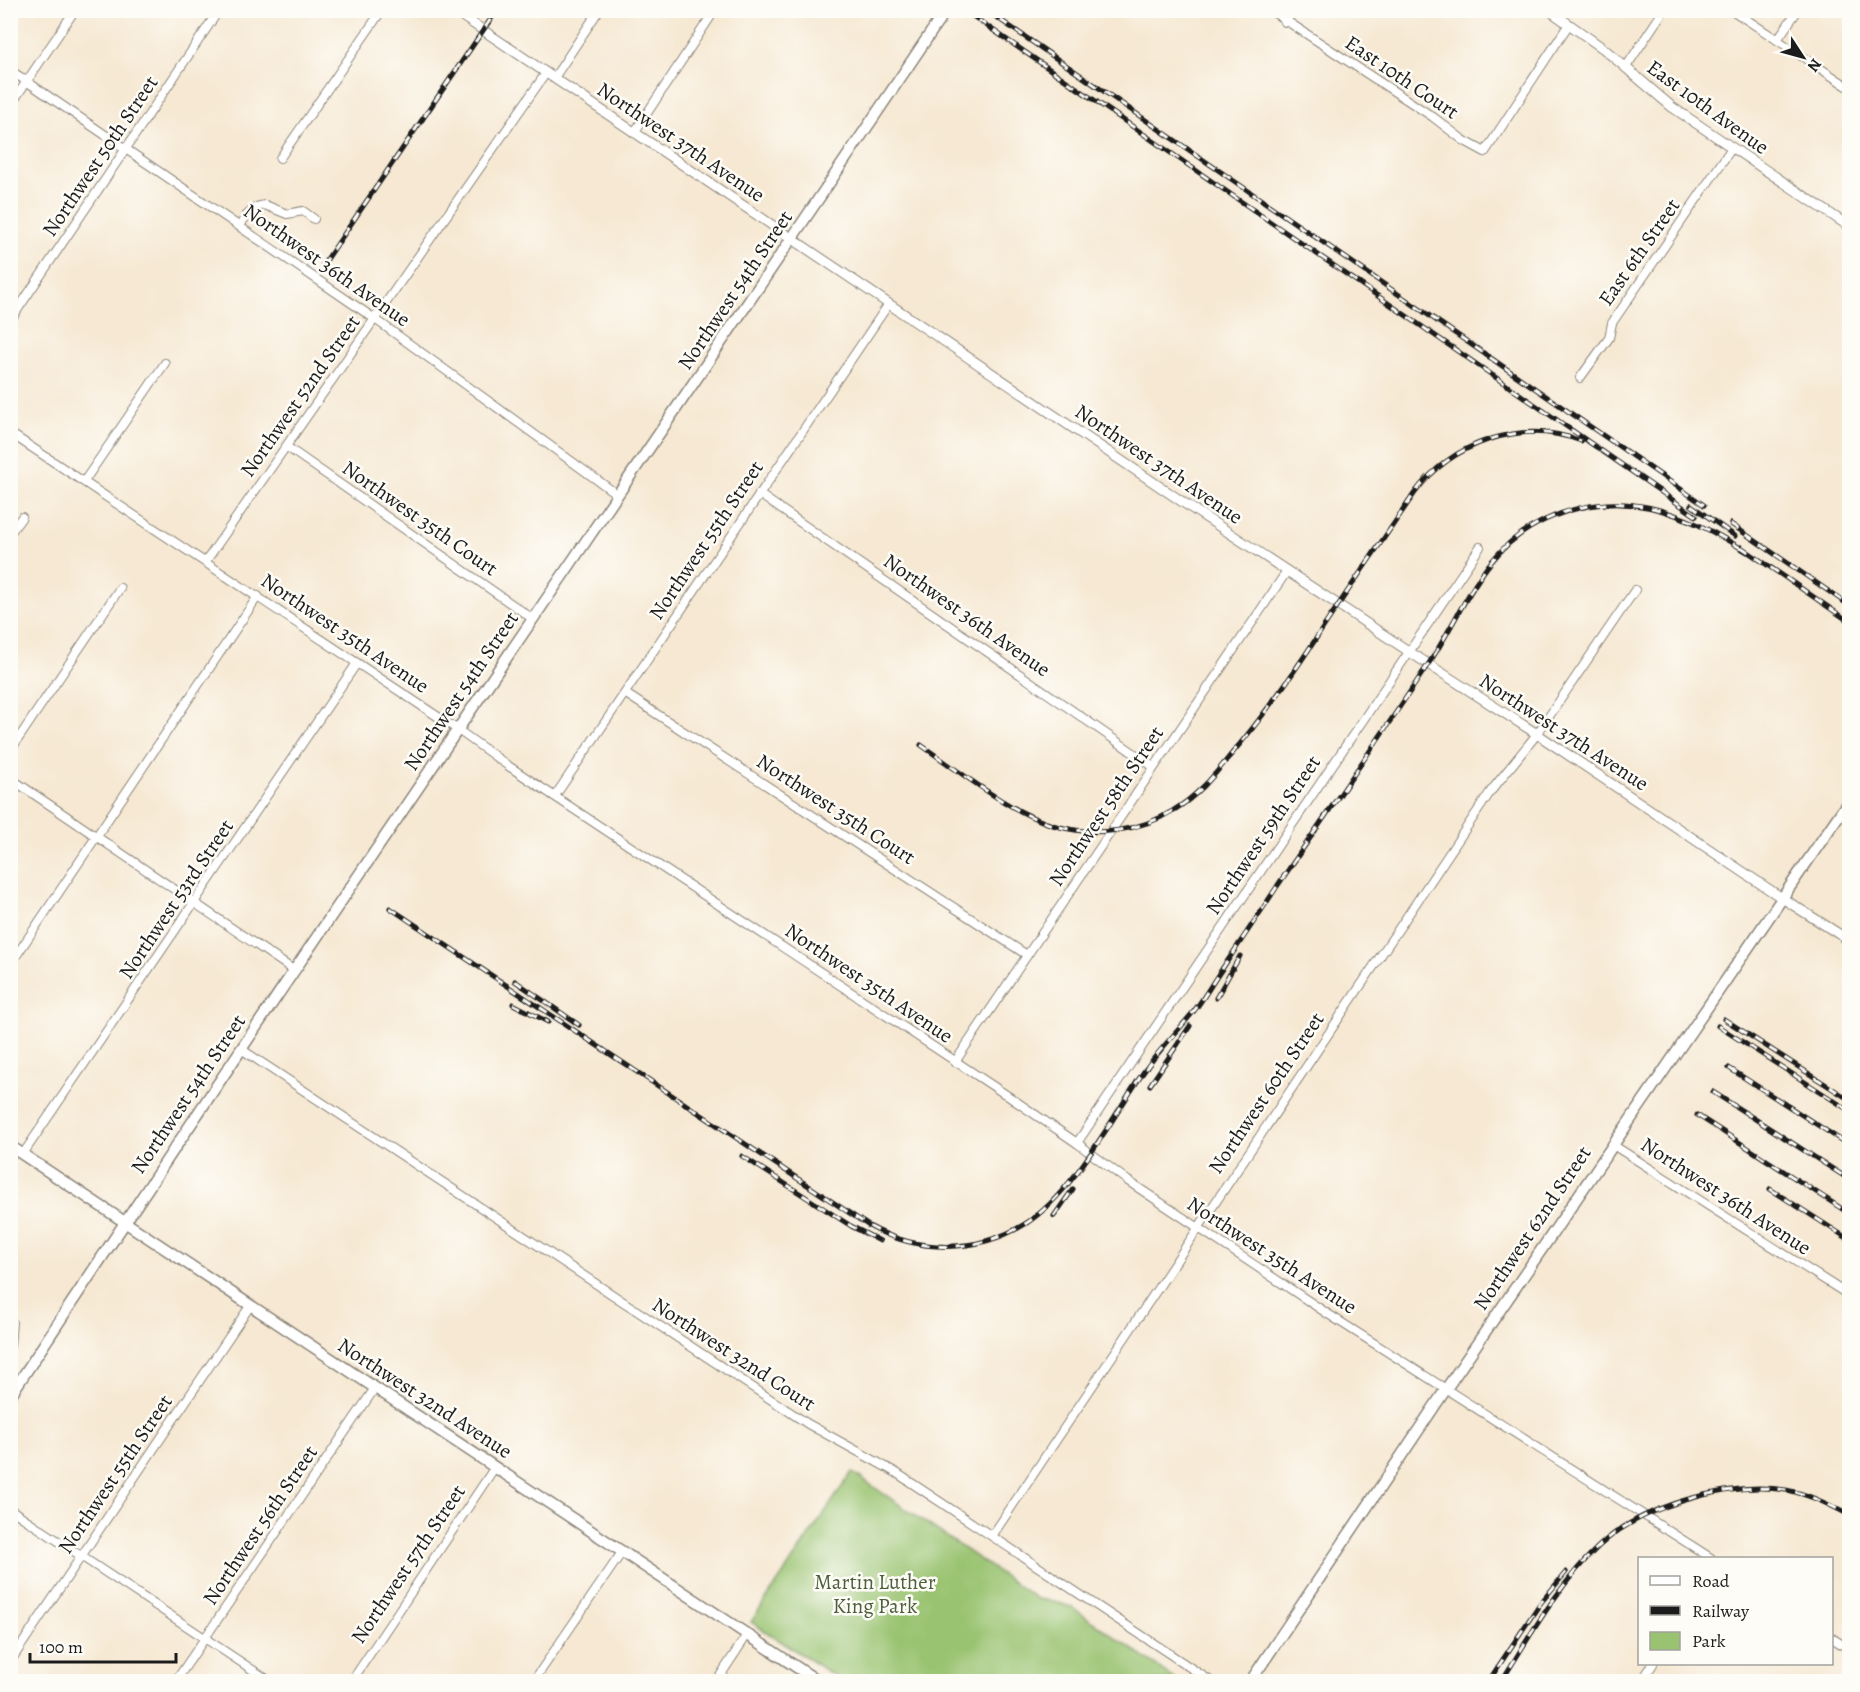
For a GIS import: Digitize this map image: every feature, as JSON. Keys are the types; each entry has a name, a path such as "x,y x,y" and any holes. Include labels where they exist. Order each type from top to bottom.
{"main road":[{"name":"Northwest 54th Street","path":"10,1396 124,1223 793,239 946,10"},
{"name":"Northwest 62nd Street","path":"1250,1682 1446,1389 1850,799"},
{"name":"Northwest 32nd Avenue","path":"10,1146 819,1682"}],"street":[{"path":"10,106 75,10"},
{"name":"Northwest 50th Street","path":"10,321 219,10"},
{"path":"280,158 382,10"},
{"name":"Northwest 37th Avenue","path":"453,10 888,305 1287,571 1850,941"},
{"name":"Northwest 52nd Street","path":"206,561 375,319 599,10"},
{"path":"634,133 715,10"},
{"name":"East 10th Court","path":"1270,10 1433,117 1463,140 1485,152 1569,24"},
{"path":"1285,21 1293,10"},
{"name":"East 10th Avenue","path":"1549,10 1626,67 1669,105 1731,149 1850,227"},
{"path":"1626,67 1664,10"},
{"path":"1732,10 1850,88"},
{"path":"1777,40 1798,10"},
{"name":"Northwest 36th Avenue","path":"10,70 375,319 618,495"},
{"name":"East 6th Street","path":"1580,378 1609,338 1612,323 1731,149"},
{"path":"240,226 252,209 265,205 287,214 303,211 314,219"},
{"name":"Northwest 55th Street","path":"555,796 888,305"},
{"path":"85,480 165,363"},
{"name":"Northwest 35th Avenue","path":"10,432 1077,1143 1128,1181 1197,1227 1709,1557"},
{"name":"Northwest 35th Court","path":"286,447 533,619"},
{"name":"Northwest 36th Avenue","path":"759,494 1154,767"},
{"path":"10,533 22,517"},
{"name":"Northwest 59th Street","path":"1077,1143 1480,547"},
{"name":"Northwest 58th Street","path":"955,1062 1287,571"},
{"path":"10,751 120,588"},
{"name":"Northwest 60th Street","path":"992,1536 1491,791 1537,734 1635,590"},
{"path":"10,965 258,597"},
{"name":"Northwest 53rd Street","path":"23,1154 357,663"},
{"name":"Northwest 35th Court","path":"626,694 1027,955"},
{"path":"10,778 295,971"},
{"name":"Northwest 32nd Court","path":"242,1049 808,1424 895,1472 1212,1682"},
{"name":"Northwest 36th Avenue","path":"1613,1145 1850,1296"},
{"name":"Northwest 55th Street","path":"10,1662 250,1306"},
{"path":"10,1346 12,1322"},
{"name":"Northwest 56th Street","path":"175,1682 375,1388"},
{"name":"Northwest 57th Street","path":"351,1682 495,1467"},
{"path":"10,1509 271,1682"},
{"path":"533,1682 622,1552"},
{"path":"716,1682 747,1635"},
{"path":"1833,1639 1850,1650"},
{"path":"1641,1682 1652,1665"}],"green space":[{"name":"Martin Luther King Park","path":"852,1472 1037,1599 1054,1601 1073,1608 1178,1681 842,1681 751,1622"}],"railway":[{"path":"323,265 497,10"},
{"path":"964,10 1696,516"},
{"path":"986,10 1704,505"},
{"path":"921,745 1004,802 1056,826 1102,832 1132,828 1161,817 1182,805 1204,786 1252,729 1295,670 1414,494 1429,476 1447,461 1467,449 1511,434 1535,432 1581,441"},
{"path":"390,908 869,1226 888,1235 927,1245 967,1245 987,1241 1025,1224 1043,1210 1076,1174 1145,1070 1201,1001 1431,660 1490,563 1506,547 1523,532 1545,520 1599,504 1625,504 1674,515 1722,537 1747,552"},
{"path":"1691,505 1735,536"},
{"path":"1731,524 1850,606"},
{"path":"1741,547 1850,622"},
{"path":"1216,998 1240,956"},
{"path":"515,981 579,1025"},
{"path":"513,1004 548,1022"},
{"path":"1724,1019 1850,1100"},
{"path":"1150,1085 1190,1026"},
{"path":"1718,1026 1850,1111"},
{"path":"1729,1068 1850,1146"},
{"path":"1713,1092 1850,1180"},
{"path":"1697,1115 1850,1214"},
{"path":"742,1156 851,1226 880,1241"},
{"path":"1054,1216 1073,1189"},
{"path":"1770,1189 1850,1240"},
{"path":"1501,1682 1545,1612 1570,1578 1598,1547 1616,1532 1637,1520 1661,1509 1712,1493 1763,1488 1803,1494 1850,1515"},
{"path":"1488,1682 1539,1605 1566,1572"}]}
